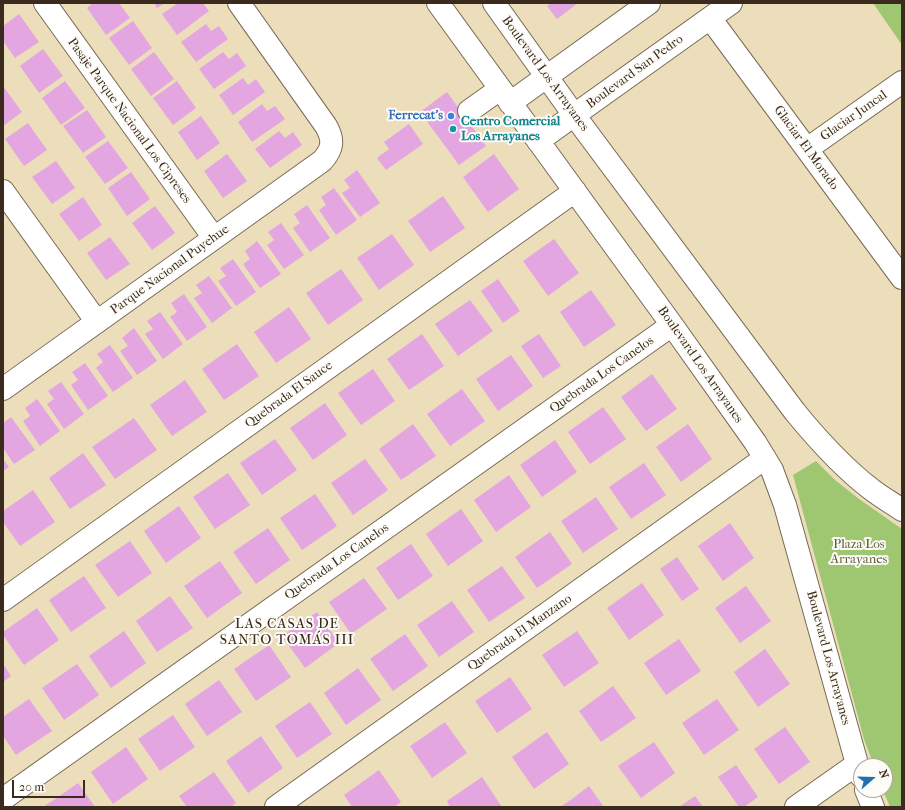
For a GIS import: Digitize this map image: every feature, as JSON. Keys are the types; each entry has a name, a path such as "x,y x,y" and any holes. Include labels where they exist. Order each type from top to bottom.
{"street":[{"name":"Pasaje Parque Nacional Los Cipreses","path":"45,3 214,238"},
{"name":"Parque Nacional Puyehue","path":"3,389 322,161 327,155 331,145 331,139 330,133 326,126 239,3"},
{"name":"Boulevard Los Arrayanes","path":"438,3 672,325 755,442 772,470 785,505 856,758"},
{"name":"Boulevard Los Arrayanes","path":"494,3 574,115 795,412 849,471 871,489 902,510"},
{"path":"469,111 505,96 546,76 649,3"},
{"name":"Boulevard San Pedro","path":"538,141 731,3"},
{"name":"Glaciar El Morado","path":"710,18 902,278"},
{"name":"Glaciar Juncal","path":"807,149 902,82"},
{"path":"3,191 97,322"},
{"name":"Quebrada El Sauce","path":"3,600 575,191"},
{"name":"Quebrada Los Canelos","path":"3,799 672,325"},
{"name":"Quebrada El Manzano","path":"276,807 765,458"},
{"path":"796,807 853,774"}],"green space":[{"path":"873,3 902,3 902,45"},
{"name":"Plaza Los Arrayanes","path":"816,461 835,480 859,499 902,529 902,807 890,807 886,798 893,798 893,758 871,758 864,739 793,475"}],"building":[{"path":"93,3 119,3 130,18 106,35 87,8"},
{"path":"154,3 165,3 157,8"},
{"path":"178,3 203,3 209,11 177,35 162,14"},
{"path":"551,3 578,3 557,19 547,6"},
{"path":"19,14 39,42 15,58 3,41 3,26"},
{"path":"133,21 152,48 129,65 109,38"},
{"path":"206,24 211,31 219,26 228,39 196,62 181,42"},
{"path":"43,49 63,76 39,93 20,66"},
{"path":"154,52 174,79 151,96 131,69"},
{"path":"223,52 229,59 237,53 246,66 214,89 199,69"},
{"path":"243,78 248,85 256,79 265,92 233,115 219,95"},
{"path":"65,81 85,108 61,125 42,98"},
{"path":"177,81 196,108 173,125 153,98"},
{"path":"3,86 22,112 3,126"},
{"name":"Centro Comercial Los Arrayanes","path":"447,92 486,146 459,165 420,112"},
{"path":"262,104 267,111 275,106 285,119 252,142 238,122"},
{"path":"87,110 106,137 83,153 63,126"},
{"path":"201,116 220,143 197,160 178,132"},
{"path":"28,123 47,150 24,166 5,139"},
{"path":"409,124 423,144 386,170 377,158 389,149 384,142"},
{"path":"279,131 285,138 293,132 302,145 270,168 255,149"},
{"path":"108,141 128,168 105,184 85,157"},
{"path":"227,154 247,181 223,198 204,171"},
{"path":"494,154 519,189 488,212 463,177"},
{"path":"56,161 75,188 52,204 32,177"},
{"path":"357,170 380,203 360,217 342,193 350,188 344,180"},
{"path":"131,172 150,199 127,216 108,188"},
{"path":"334,188 357,220 336,235 319,210 326,205 321,197"},
{"path":"443,196 465,228 430,252 408,221"},
{"path":"83,197 102,225 79,241 59,214"},
{"path":"307,205 330,238 310,252 293,228 300,223 294,214"},
{"path":"155,206 175,233 152,250 132,223"},
{"path":"281,223 304,255 284,269 267,245 274,240 268,232"},
{"path":"392,234 414,265 379,290 357,258"},
{"path":"110,237 130,264 106,280 87,253"},
{"path":"554,239 579,273 548,296 523,261"},
{"path":"257,241 281,274 260,288 243,264 250,259 245,251"},
{"path":"233,259 256,292 236,306 218,281 226,276 220,268"},
{"path":"341,269 363,300 328,325 306,293"},
{"path":"209,276 232,308 212,323 194,298 202,293 196,285"},
{"path":"498,279 520,311 503,323 481,291"},
{"path":"591,290 616,325 584,347 560,312"},
{"path":"184,294 207,327 187,341 170,317 177,312 171,303"},
{"path":"470,300 493,331 458,356 435,324"},
{"path":"289,307 311,339 276,363 254,332"},
{"path":"160,312 183,344 163,359 145,334 153,329 147,321"},
{"path":"134,328 157,361 137,375 120,351 128,346 122,338"},
{"path":"422,334 444,366 409,390 387,359"},
{"path":"539,334 561,366 543,378 521,346"},
{"path":"237,344 259,376 224,400 202,369"},
{"path":"110,345 133,378 113,392 96,368 103,362 97,354"},
{"path":"511,355 533,386 498,411 476,379"},
{"path":"85,363 108,396 88,410 71,385 78,380 72,372"},
{"path":"373,369 395,401 361,425 338,393"},
{"path":"652,374 677,409 646,431 621,397"},
{"path":"185,380 207,412 172,436 150,405"},
{"path":"61,382 84,414 64,429 47,404 54,399 48,391"},
{"path":"462,389 485,421 450,446 427,414"},
{"path":"37,399 60,431 40,446 23,421 30,416 25,408"},
{"path":"325,403 347,435 313,460 290,428"},
{"path":"603,407 626,439 590,464 568,432"},
{"path":"11,417 35,450 14,464 3,448 3,423"},
{"path":"134,418 157,450 115,479 92,447"},
{"path":"413,424 436,456 401,480 379,449"},
{"path":"688,424 712,459 681,482 656,447"},
{"path":"275,439 297,470 262,495 240,463"},
{"path":"555,440 577,472 542,497 520,465"},
{"path":"83,453 106,485 70,509 49,478"},
{"path":"3,459 9,467 3,471"},
{"path":"365,459 388,490 353,515 331,483"},
{"path":"644,463 666,495 631,519 609,487"},
{"path":"228,473 250,505 215,529 193,497"},
{"path":"509,475 531,507 496,532 474,500"},
{"path":"33,490 55,522 20,546 3,522 3,511"},
{"path":"315,494 337,526 302,550 280,518"},
{"path":"596,497 618,529 583,553 561,521"},
{"path":"179,506 201,538 166,563 144,531"},
{"path":"461,509 483,541 448,566 426,534"},
{"path":"730,523 754,558 723,581 698,546"},
{"path":"268,528 290,560 256,584 233,552"},
{"path":"550,532 572,564 537,588 515,557"},
{"path":"130,541 152,573 118,597 95,565"},
{"path":"411,544 433,576 398,600 376,568"},
{"path":"677,557 699,589 682,601 660,569"},
{"path":"220,561 242,593 207,618 184,586"},
{"path":"502,566 525,598 489,622 467,590"},
{"path":"84,576 106,608 71,632 49,600"},
{"path":"364,578 387,609 351,634 329,602"},
{"path":"642,583 664,615 629,640 607,608"},
{"path":"746,586 771,621 740,643 715,608"},
{"path":"170,596 193,628 157,652 136,621"},
{"path":"452,601 474,632 439,657 417,625"},
{"path":"37,608 59,640 24,665 3,635 3,632"},
{"path":"317,612 339,643 305,668 282,636"},
{"path":"124,631 146,663 111,688 89,656"},
{"path":"577,631 599,663 564,687 542,655"},
{"path":"405,634 428,666 393,691 370,659"},
{"path":"679,639 701,671 666,695 644,663"},
{"path":"269,645 291,677 256,701 234,669"},
{"path":"765,649 790,684 758,707 734,672"},
{"path":"3,664 11,676 3,682"},
{"path":"77,664 99,695 64,720 42,688"},
{"path":"358,668 381,700 346,725 324,693"},
{"path":"510,677 532,709 497,733 475,701"},
{"path":"219,680 242,712 207,736 185,704"},
{"path":"613,686 636,718 601,742 579,711"},
{"path":"29,699 52,731 16,755 3,736 3,717"},
{"path":"717,699 739,730 704,755 682,723"},
{"path":"310,702 332,734 297,758 275,726"},
{"path":"173,715 195,747 160,771 138,739"},
{"path":"445,722 467,753 432,778 410,746"},
{"path":"785,727 810,762 779,784 754,749"},
{"path":"547,732 569,764 534,789 512,757"},
{"path":"261,736 283,768 248,793 226,761"},
{"path":"654,742 675,773 641,798 618,766"},
{"path":"126,747 148,779 113,804 91,772"},
{"path":"736,765 758,797 744,807 739,807 718,777"},
{"path":"379,770 401,802 394,807 352,807 344,795"},
{"path":"214,772 236,803 231,807 187,807 179,796"},
{"path":"482,777 502,807 450,807 447,801"},
{"path":"78,783 95,807 43,807 61,795"},
{"path":"589,786 604,807 560,807 572,799"},
{"path":"695,796 703,807 679,807"}],"place":[{"name":"Ferrecat's","path":"451,116"},
{"name":"Centro Comercial Los Arrayanes","path":"453,129"}],"district":[{"name":"LAS CASAS DE SANTO TOMÁS III","path":"287,634"}]}
